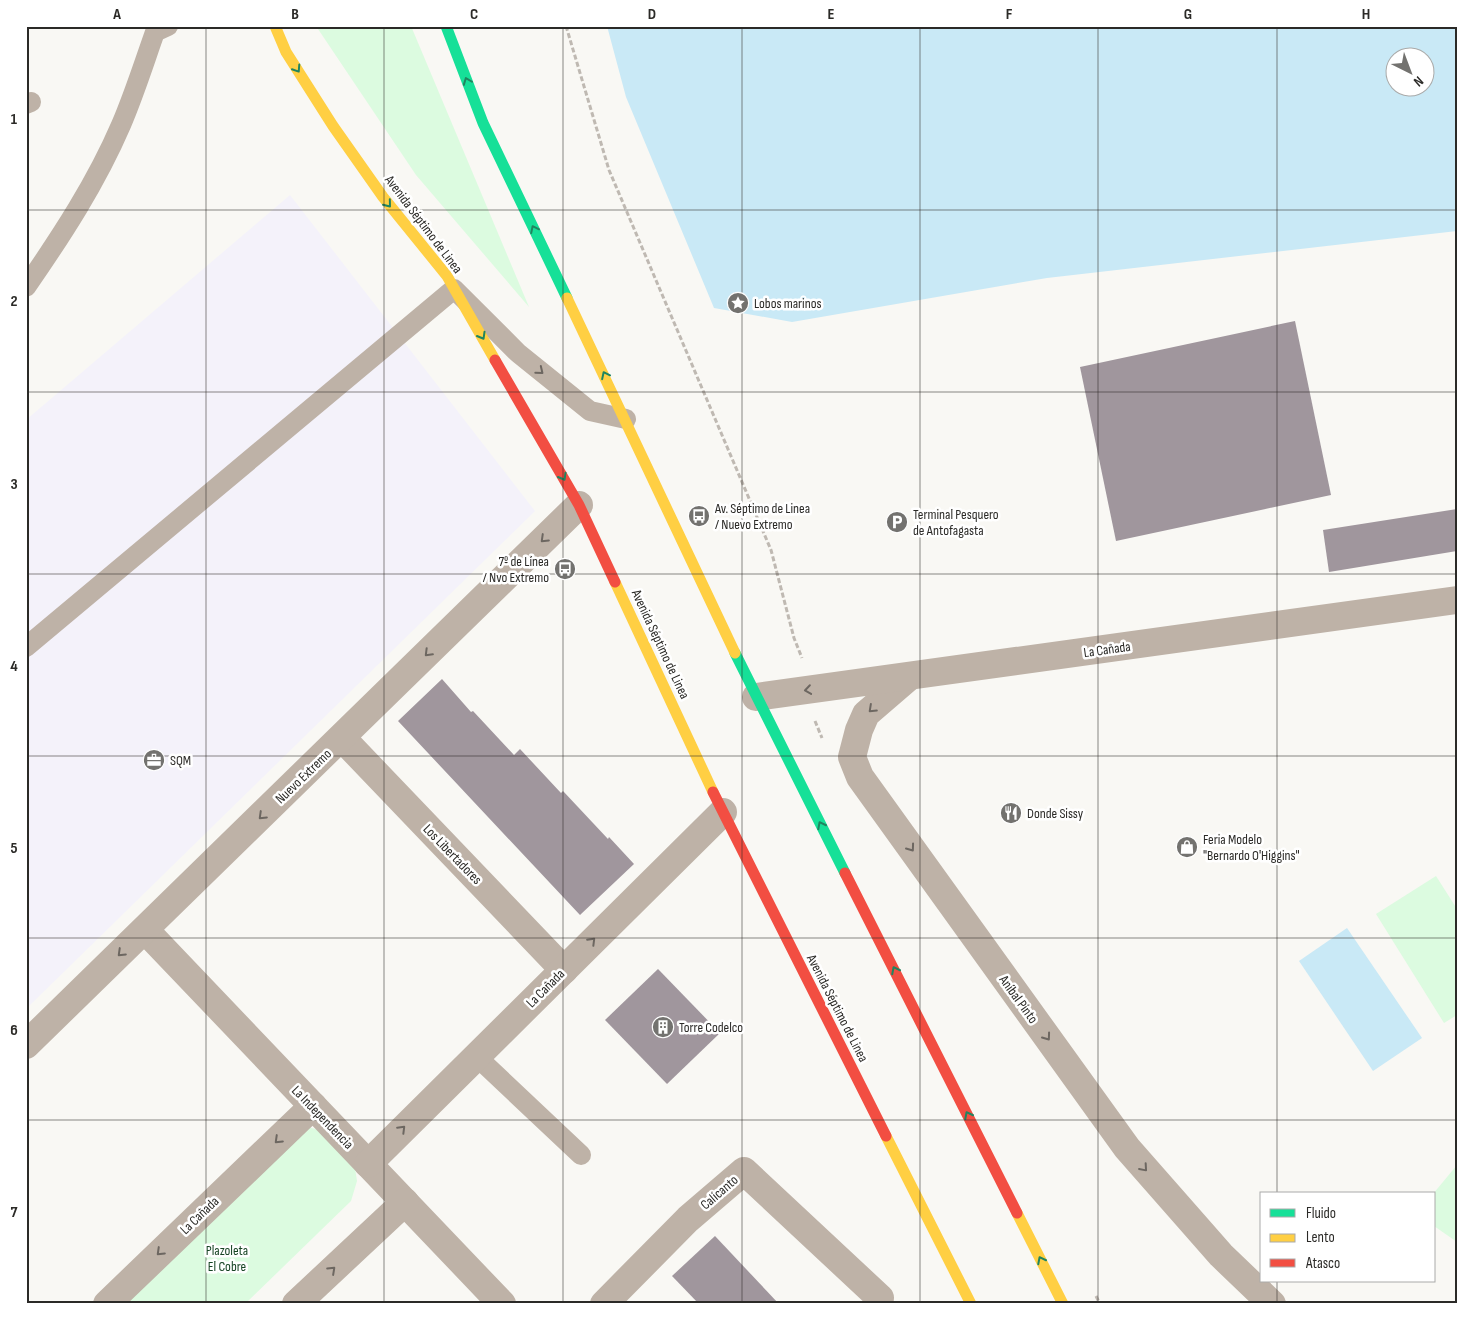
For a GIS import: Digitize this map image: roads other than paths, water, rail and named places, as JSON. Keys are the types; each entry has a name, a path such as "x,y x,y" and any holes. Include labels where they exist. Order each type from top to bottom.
{"highway":[{"name":"Avenida Séptimo de Linea","path":"275,26 286,52 333,126 383,197 447,276 579,505 723,812 971,1304"},
{"path":"446,26 483,124 626,419 756,697 1063,1304"}],"street":[{"name":"Nuevo Extremo","path":"26,1045 579,505"},
{"name":"La Cañada","path":"756,697 1457,600"},
{"name":"Aníbal Pinto","path":"909,676 866,714 859,730 852,757 860,778 1127,1148 1221,1255 1272,1304"},
{"name":"Los Libertadores","path":"342,738 564,970"},
{"name":"La Cañada","path":"368,1164 723,812"},
{"name":"La Independencia","path":"145,930 502,1304"},
{"name":"La Cañada","path":"107,1304 313,1106"},
{"name":"Calicanto","path":"618,1299 688,1219 744,1171 880,1298"},
{"path":"296,1304 405,1202"}],"lane":[{"path":"26,287 62,236 93,182 121,126 159,28"},
{"path":"26,647 454,289 518,353 590,411 626,419"},
{"path":"476,1056 581,1155"}],"water":[{"path":"607,26 1457,26 1457,231 1047,278 792,322 714,308 626,97"},
{"path":"1347,928 1422,1038 1373,1071 1299,961"}],"place":[{"name":"Lobos marinos","path":"738,303"},
{"name":"Av. Séptimo de Linea / Nuevo Extremo","path":"699,516"},
{"name":"Terminal Pesquero de Antofagasta","path":"897,522"},
{"name":"7º de Línea / Nvo Extremo","path":"565,569"},
{"name":"SQM","path":"154,760"},
{"name":"Donde Sissy","path":"1011,813"},
{"name":"Feria Modelo \"Bernardo O'Higgins\"","path":"1187,847"},
{"name":"Torre Codelco","path":"663,1027"}],"park label":[{"name":"Plazoleta El Cobre","path":"227,1258"}]}
